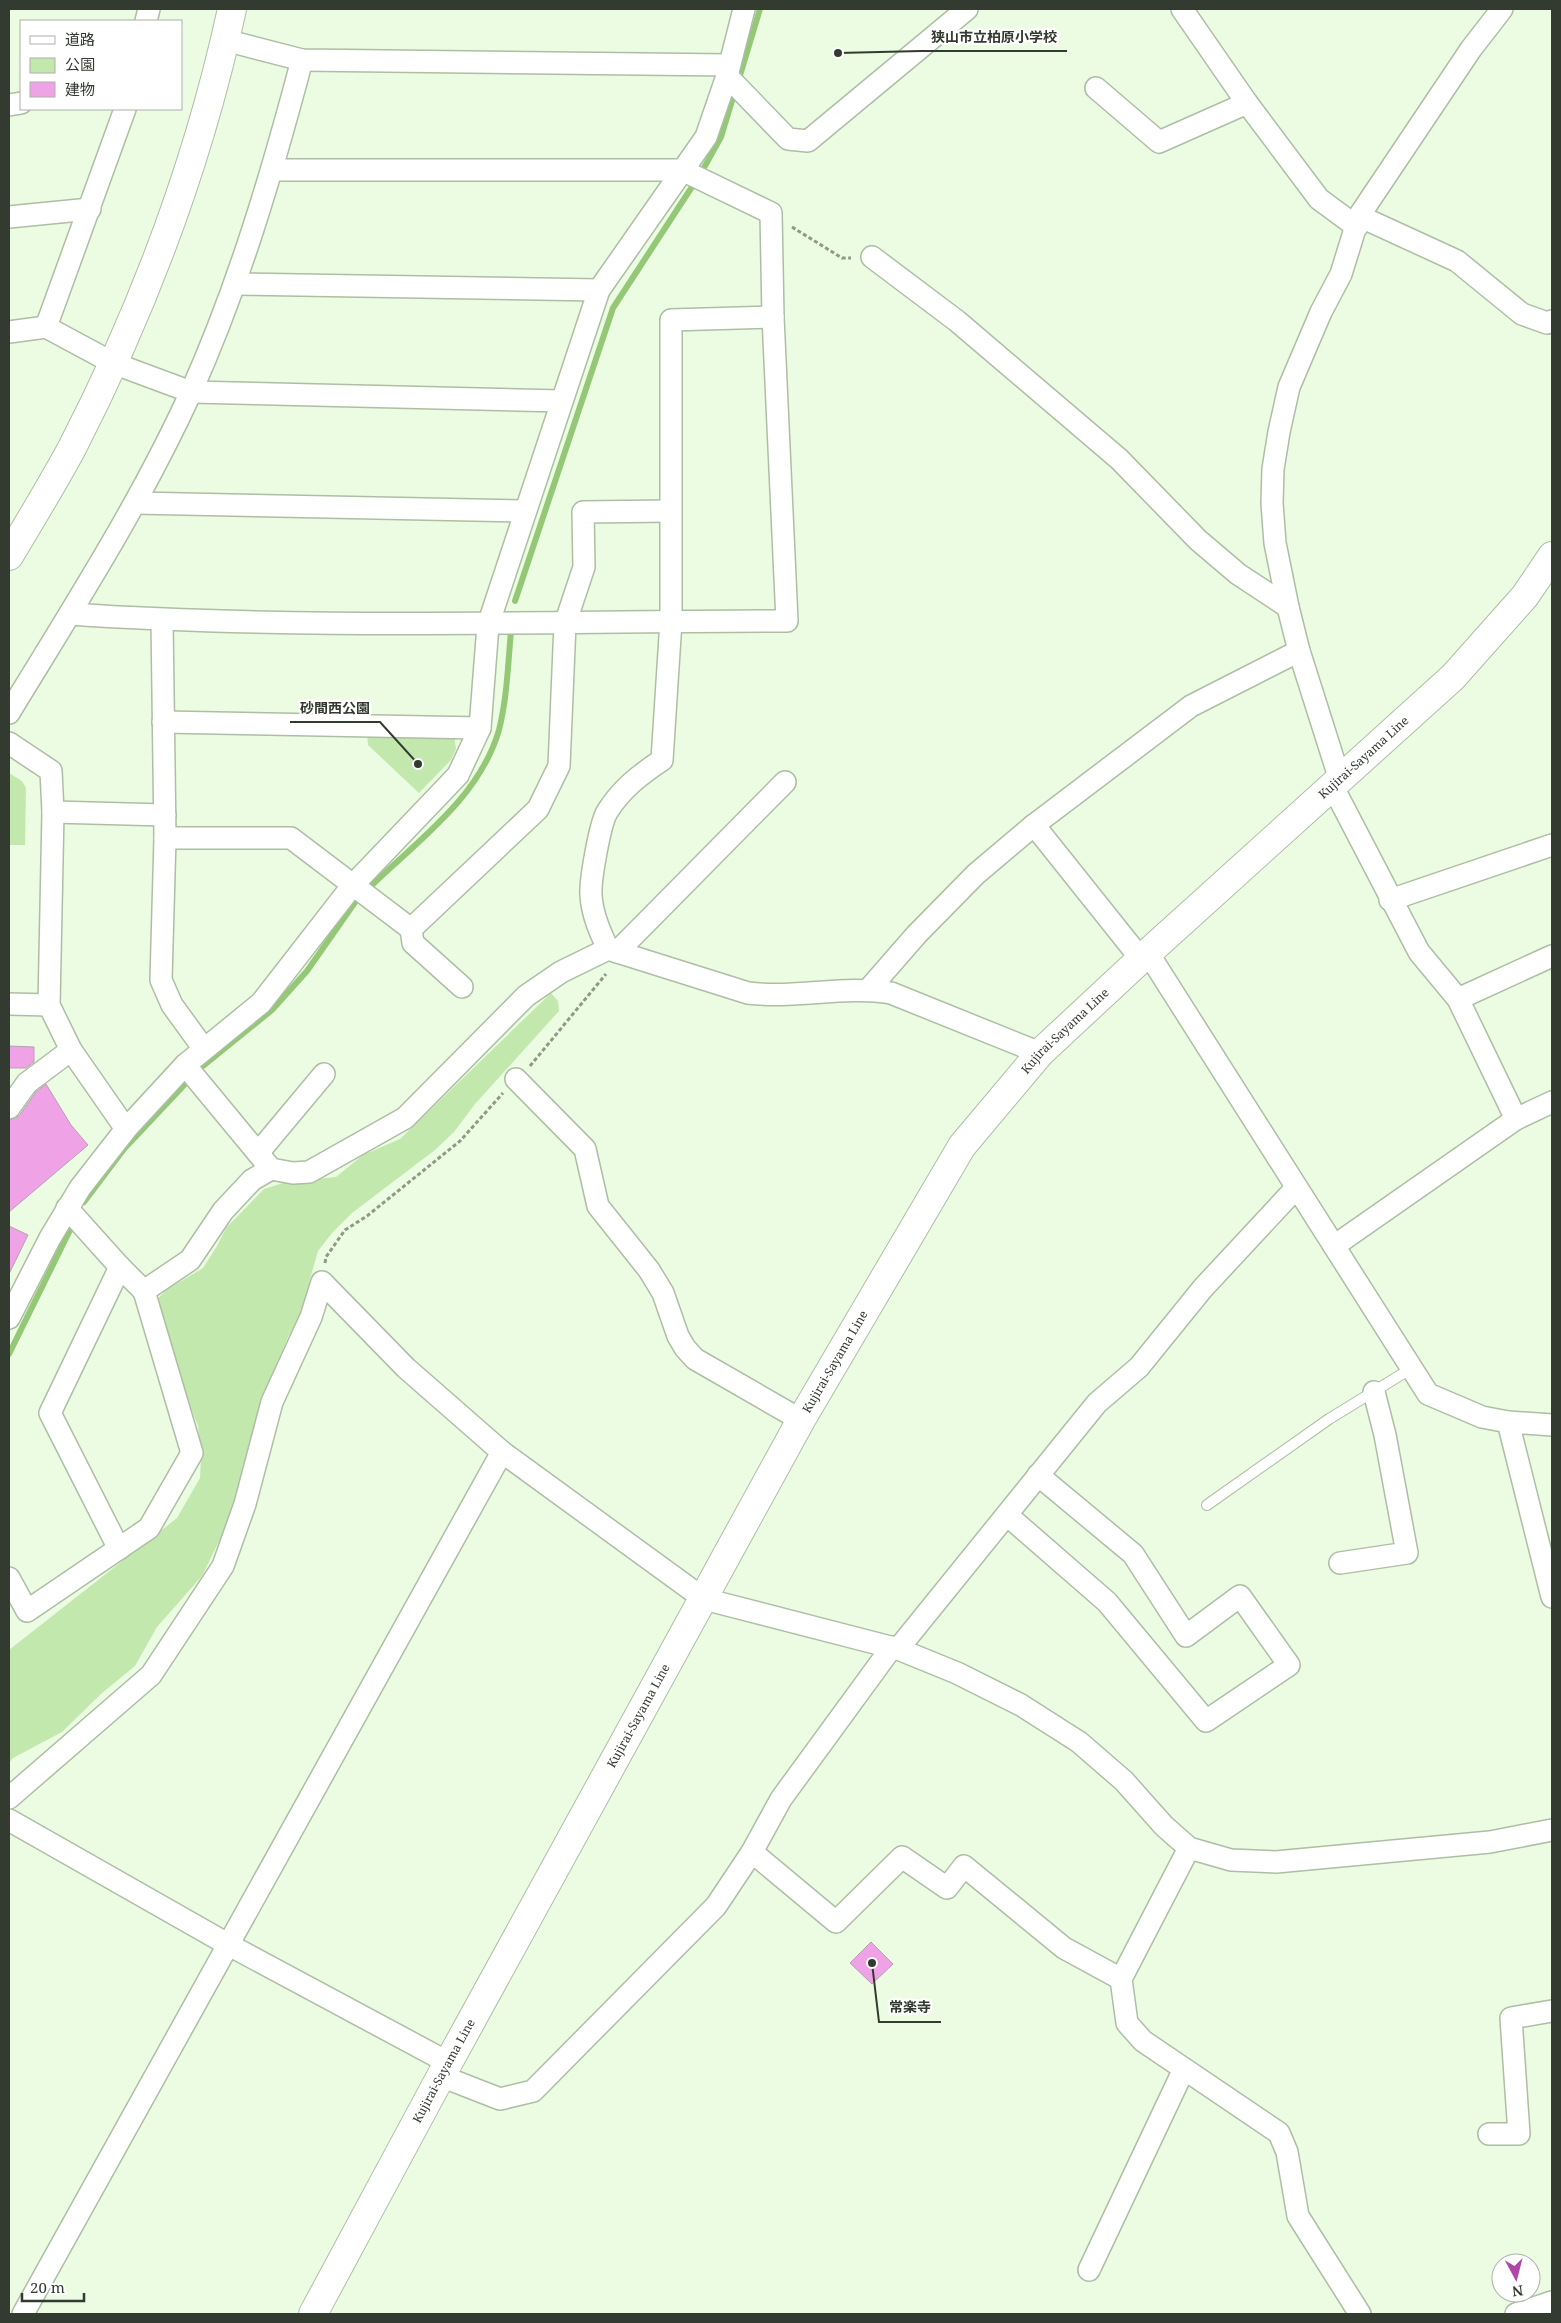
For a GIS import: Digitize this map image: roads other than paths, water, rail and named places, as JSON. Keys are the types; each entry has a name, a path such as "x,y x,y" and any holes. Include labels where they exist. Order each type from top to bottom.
{"main road":[{"path":"9,556 71,449 113,363 156,262 207,112 232,9"},
{"name":"Kujirai-Sayama Line","path":"313,2314 801,1420 962,1146 1040,1053 1144,956 1459,671 1526,596 1552,556"}],"street":[{"path":"9,1318 67,1208 80,1188 126,1129 185,1065 261,1003 352,886 458,775 480,728 488,625 599,290 706,137 728,71 744,9"},
{"path":"225,40 302,60 728,71 756,106 788,140 808,141 968,9"},
{"path":"1182,9 1247,103 1318,199 1358,222 1457,261 1522,314 1547,323 1552,321"},
{"path":"1502,9 1471,49 1358,222 1342,274 1321,312 1289,387 1273,469 1272,503 1275,543 1288,608 1336,783 1390,900 1425,961 1458,999 1516,1119"},
{"path":"9,713 135,503 190,392 235,284 272,170 302,60"},
{"path":"1096,88 1159,142 1247,103"},
{"path":"46,327 125,110"},
{"path":"70,614 162,620 488,625 671,621 787,621 773,317 771,213 682,170 272,170"},
{"path":"9,217 90,209"},
{"path":"872,257 958,320 1119,459 1198,540 1238,574 1288,608"},
{"path":"235,284 599,290"},
{"path":"773,317 671,320 671,621 662,760 632,781 606,813 599,842 591,894 598,928 613,951 748,993 770,996 869,989 891,993 925,1005 1040,1053"},
{"path":"9,332 46,327 113,363 190,392 561,400"},
{"path":"135,503 525,511"},
{"path":"411,929 538,809 559,766 565,624 584,567 583,512 670,511"},
{"path":"162,620 165,838 161,980 172,1005 204,1049"},
{"path":"869,989 917,934 976,874 1034,825 1190,706 1299,651"},
{"path":"163,722 480,728"},
{"path":"9,742 51,771 53,812 49,1005 72,1050 126,1129"},
{"path":"185,1065 264,1161 293,1173 309,1172 405,1118 526,996 560,972 613,951 784,782"},
{"path":"53,812 165,815"},
{"path":"1034,825 1144,956 1334,1246 1428,1394 1482,1417 1508,1422 1552,1426"},
{"path":"165,838 291,838 411,929 413,943 462,987"},
{"path":"1390,900 1552,845"},
{"path":"1458,999 1552,956"},
{"path":"9,1004 49,1005"},
{"path":"9,1108 27,1083 72,1050"},
{"path":"144,1291 190,1260 223,1211 252,1180 324,1074"},
{"path":"516,1079 586,1149 598,1206 649,1270 663,1293 678,1336 685,1348 695,1359 801,1420"},
{"path":"1334,1246 1516,1119 1552,1102"},
{"path":"9,1820 445,2070 500,2099 533,2091 716,1906 752,1852 781,1799 895,1648 1008,1514 1097,1403 1139,1367 1204,1288 1296,1188"},
{"path":"9,1578 26,1611 119,1549 149,1528 192,1453 144,1291 67,1208"},
{"path":"119,1549 50,1413 120,1267"},
{"path":"9,1798 151,1675 223,1566 248,1494 272,1402 311,1317 322,1282 406,1368 502,1452 704,1599 895,1648 957,1673 1021,1706 1079,1742 1124,1781 1164,1826 1189,1848 1231,1860 1276,1862 1490,1842 1552,1830"},
{"path":"1340,1563 1407,1554 1385,1435 1374,1392"},
{"path":"1508,1422 1552,1597"},
{"path":"23,2314 502,1452"},
{"path":"1008,1514 1107,1602 1206,1721 1289,1665 1240,1596 1186,1636 1133,1554 1038,1475"},
{"path":"1189,1848 1122,1979 1127,2024 1142,2041 1279,2133 1287,2152 1298,2216 1360,2314"},
{"path":"752,1852 836,1922 902,1857 947,1888 964,1866 1064,1948 1122,1979"},
{"path":"1488,2134 1518,2134 1511,2018 1552,2011"},
{"path":"1089,2270 1184,2069"},
{"path":"1516,2314 1552,2302"}],"lane":[{"path":"1207,1505 1329,1419 1412,1368"}],"waterway":[{"path":"738,82 760,9"},
{"path":"515,601 613,308 701,173 721,137 735,91"},
{"path":"372,885 446,815 478,776 490,754 499,730 504,706 511,631"},
{"path":"203,1066 272,1010 307,971 358,898"},
{"path":"84,1202 124,1149 187,1082"},
{"path":"9,1354 72,1226"}],"place":[{"name":"狭山市立柏原小学校","path":"838,53"},
{"name":"砂間西公園","path":"418,764"},
{"name":"常楽寺","path":"872,1963"}]}
